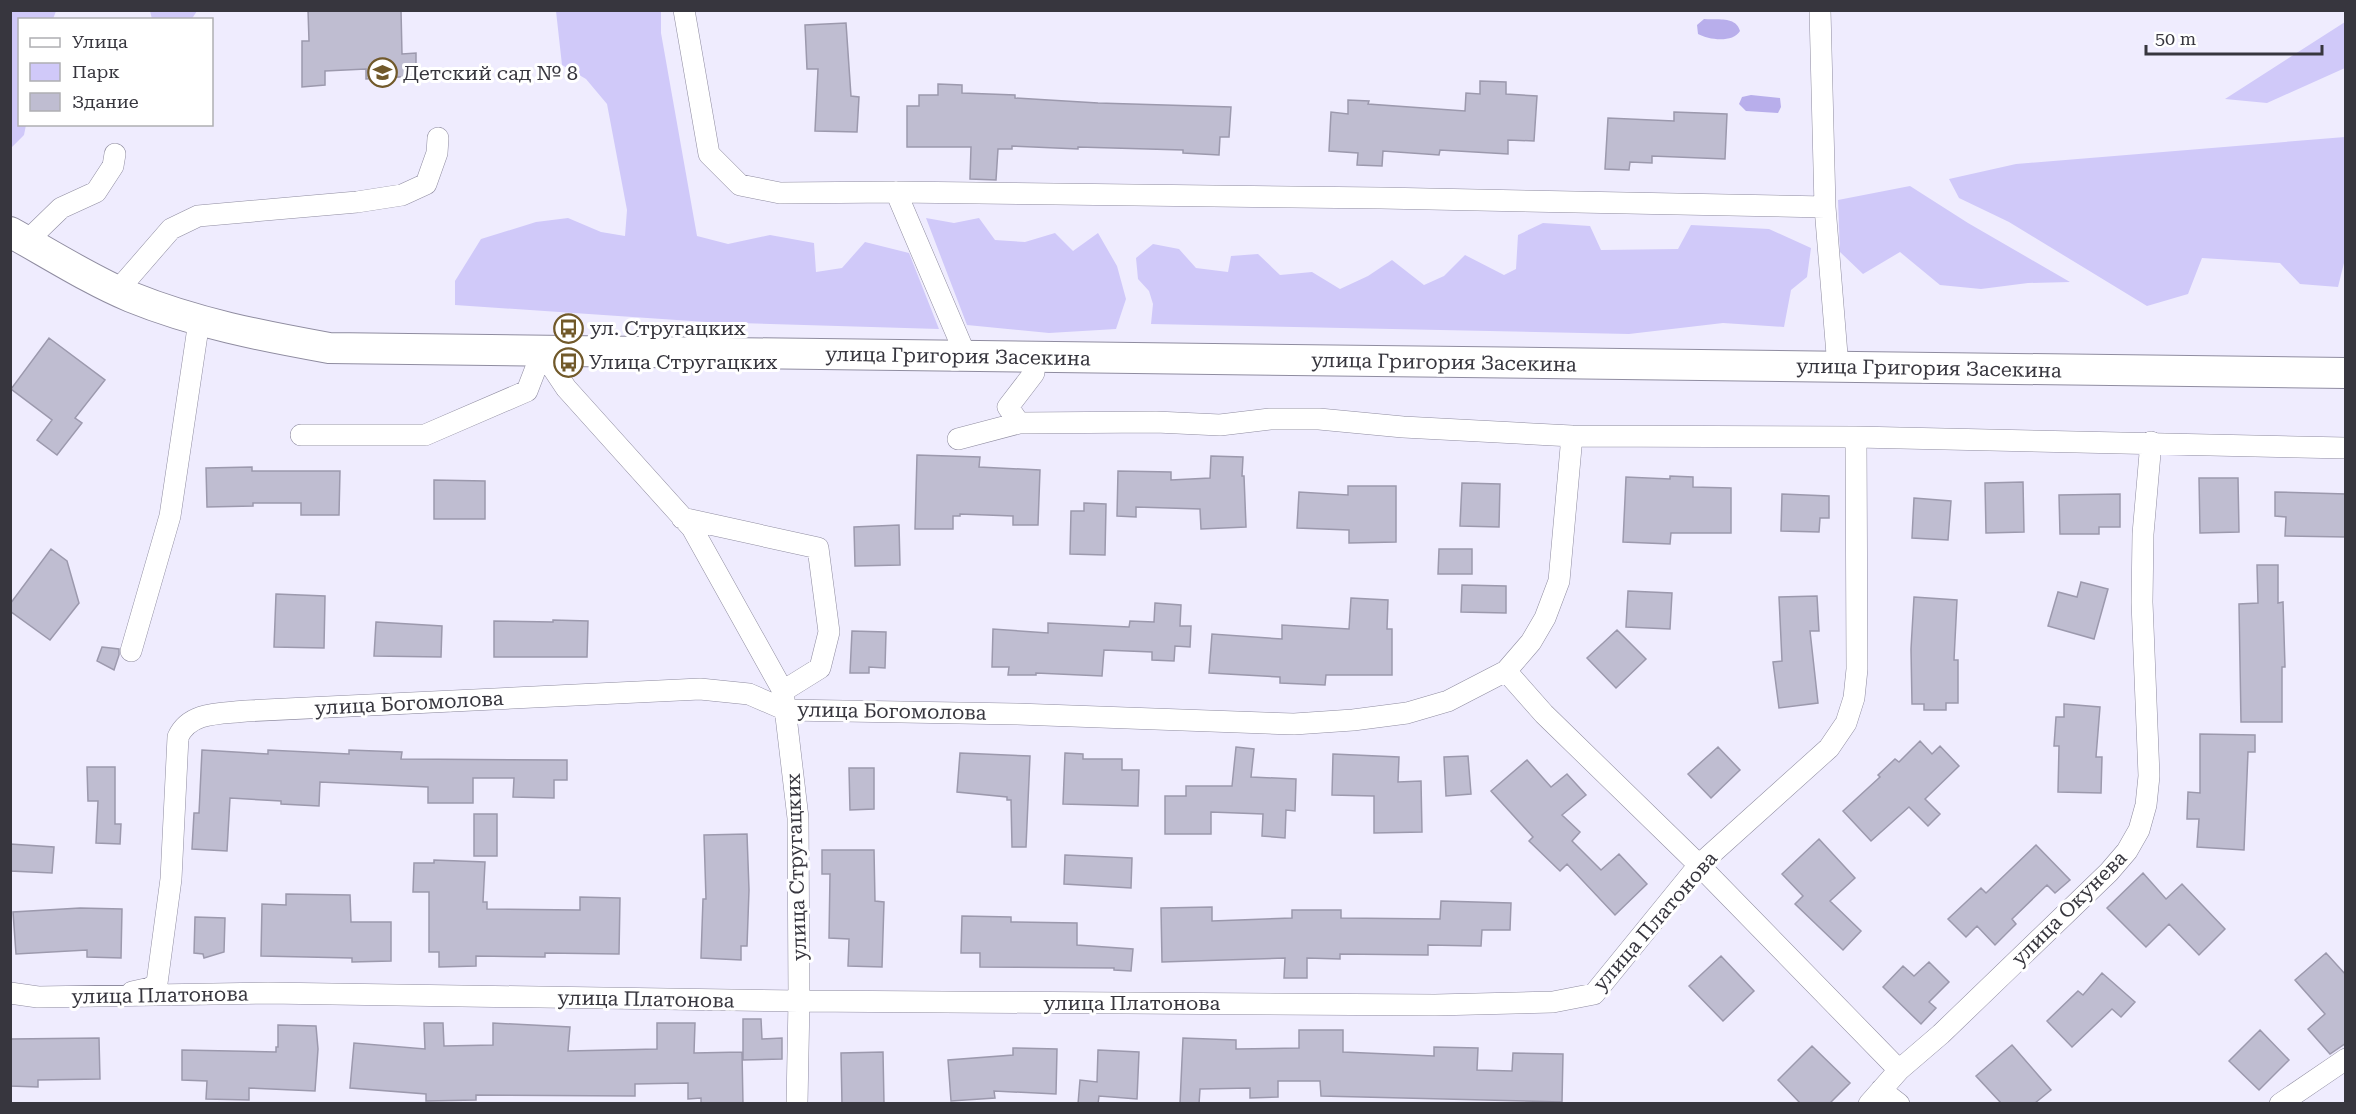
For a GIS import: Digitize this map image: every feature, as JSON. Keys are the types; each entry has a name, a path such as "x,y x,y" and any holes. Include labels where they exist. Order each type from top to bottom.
{"main road":[{"name":"улица Григория Засекина","path":"19,236 129,296 199,321 329,348 2346,374"}],"street":[{"path":"684,10 710,154 740,184 780,193 896,192 1392,198 1825,207"},
{"path":"1820,10 1825,207 1838,368"},
{"path":"118,290 171,229 198,216 357,202 402,195 426,184 437,153 438,138"},
{"name":"улица Григория Засекина","path":"19,236 61,208 96,192 113,166 115,154"},
{"path":"896,192 966,356"},
{"path":"131,651 170,516 199,321"},
{"path":"301,435 425,435 527,391 542,351"},
{"name":"улица Стругацких","path":"542,351 566,388 692,528 785,700 798,818 800,1001 797,1104"},
{"path":"1019,423 1008,407 1034,374 1033,357"},
{"path":"958,439 1019,423 1156,422 1220,425 1270,419 1319,419 1394,426 1572,436 1856,437 2346,448"},
{"name":"улица Богомолова","path":"159,969 171,879 178,737 183,726 201,716 246,711 700,689 785,700 1017,714 1294,724 1407,713 1448,701 1506,671 1531,642 1545,618 1559,581 1572,436"},
{"name":"улица Платонова","path":"10,993 38,998 233,994 1423,1005 1553,1002 1594,994 1699,865 1829,748 1846,723 1854,698 1857,669 1856,437"},
{"name":"улица Окунева","path":"1875,1097 1899,1070 1941,1034 2109,872 2127,851 2139,830 2146,805 2149,776 2142,602 2143,534 2151,442"},
{"path":"682,518 818,548 829,632 820,668 785,700"},
{"path":"1506,671 1544,714 1699,865 1899,1070"},
{"path":"159,969 164,986 233,994"},
{"path":"115,997 150,988 157,983 159,969"},
{"path":"2280,1104 2346,1059"},
{"path":"1875,1097 1899,1104"}],"green space":[{"path":"11,10 56,11 53,18 18,18 18,126 26,126 24,135 11,148"},
{"path":"150,10 197,11 192,18 152,18"},
{"path":"556,11 661,11 661,33 697,236 728,244 770,235 814,243 816,272 842,268 865,242 909,253 939,329 706,322 455,305 455,281 481,239 536,222 568,218 601,232 625,236 627,210 607,104 586,79 562,65"},
{"path":"2345,22 2345,68 2267,103 2225,99"},
{"path":"2345,137 2345,259 2338,287 2300,284 2280,263 2202,258 2188,294 2147,306 2009,222 1959,198 1949,179 2016,164"},
{"path":"1910,186 1968,223 2070,282 2028,283 1981,289 1940,285 1900,252 1863,274 1840,252 1838,200"},
{"path":"926,218 954,223 979,218 995,240 1025,242 1055,233 1073,251 1098,233 1117,266 1126,299 1116,329 1049,333 967,325"},
{"path":"1543,223 1590,226 1601,250 1678,249 1691,225 1769,229 1811,248 1807,277 1791,290 1784,327 1723,323 1629,334 1151,324 1153,304 1149,291 1138,279 1136,258 1153,244 1179,249 1196,268 1228,272 1231,256 1258,254 1280,275 1312,272 1340,289 1368,276 1392,260 1424,285 1444,276 1465,255 1504,275 1516,269 1518,235"}],"shaded area":[{"path":"1704,19 1731,21 1738,26 1740,31 1737,35 1727,39 1703,36 1698,34 1697,25"},
{"path":"1751,95 1780,98 1781,107 1778,113 1746,111 1739,104 1742,97"}],"building":[{"path":"308,10 401,10 402,54 416,53 416,76 366,79 366,69 325,71 325,85 302,87 302,41 309,41"},
{"path":"846,23 851,96 859,97 857,132 815,131 818,69 807,69 805,25"},
{"path":"1480,81 1506,82 1506,94 1537,96 1534,141 1508,140 1508,154 1440,150 1439,155 1383,151 1382,166 1357,165 1358,153 1329,151 1331,112 1348,114 1348,100 1369,101 1368,104 1465,111 1466,93 1480,94"},
{"path":"938,84 962,85 962,93 1015,95 1015,98 1231,107 1229,137 1220,137 1219,155 1183,153 1183,150 1012,146 1012,149 998,149 996,180 970,179 971,147 907,147 907,106 919,106 919,95 938,95"},
{"path":"1674,112 1727,114 1725,159 1652,156 1652,163 1630,162 1629,170 1605,169 1608,118 1674,121"},
{"path":"49,338 105,380 75,418 82,423 57,455 37,440 52,420 11,389"},
{"path":"917,455 980,457 979,467 1040,470 1038,525 1013,525 1013,516 960,514 960,516 953,516 953,529 915,529"},
{"path":"1211,456 1243,457 1242,476 1244,476 1246,527 1201,529 1200,509 1136,507 1136,517 1117,516 1118,471 1171,472 1171,480 1210,478"},
{"path":"252,467 252,471 340,471 339,515 301,515 301,503 253,503 253,506 207,507 206,468"},
{"path":"1670,476 1693,477 1693,487 1731,488 1731,533 1671,533 1670,544 1623,542 1626,477 1670,479"},
{"path":"2199,478 2238,478 2239,532 2200,533"},
{"path":"434,480 485,481 485,519 434,519"},
{"path":"2023,482 2024,532 1986,533 1985,483"},
{"path":"1462,483 1500,484 1499,527 1460,526"},
{"path":"1348,486 1396,486 1396,542 1349,543 1349,530 1297,528 1299,492 1348,495"},
{"path":"2275,492 2346,494 2346,537 2285,536 2286,517 2275,516"},
{"path":"1782,494 1829,496 1829,518 1820,518 1819,532 1781,531"},
{"path":"2120,494 2120,527 2099,527 2099,534 2060,534 2059,495"},
{"path":"1914,498 1951,501 1948,540 1912,538"},
{"path":"1084,503 1106,504 1105,555 1070,554 1071,511 1084,511"},
{"path":"899,525 900,565 855,566 854,527"},
{"path":"51,549 67,561 79,603 50,640 10,611 10,604"},
{"path":"1439,549 1472,549 1472,574 1438,574"},
{"path":"2257,565 2278,565 2278,603 2283,602 2285,667 2282,667 2282,722 2241,722 2239,604 2258,603"},
{"path":"2081,582 2108,589 2094,639 2048,626 2058,592 2077,597"},
{"path":"1462,585 1506,586 1506,613 1461,612"},
{"path":"1628,591 1672,593 1670,629 1626,627"},
{"path":"276,594 325,596 324,648 274,647"},
{"path":"1817,596 1819,631 1810,631 1818,703 1779,708 1773,662 1782,661 1779,597"},
{"path":"1914,597 1957,600 1954,660 1958,660 1958,703 1946,703 1946,710 1924,710 1924,704 1912,704 1911,649"},
{"path":"1351,598 1388,600 1387,629 1392,629 1392,675 1326,675 1325,685 1280,683 1280,677 1209,673 1212,634 1282,639 1282,625 1349,629"},
{"path":"1155,603 1181,605 1180,626 1191,626 1190,647 1175,646 1174,661 1152,660 1152,652 1104,650 1102,676 1036,673 1036,675 1008,675 1009,667 992,667 993,629 1048,633 1048,623 1129,627 1130,621 1154,622"},
{"path":"553,620 588,621 587,657 494,657 494,621 553,622"},
{"path":"376,622 442,626 441,657 374,656"},
{"path":"1617,630 1646,659 1616,688 1587,658"},
{"path":"852,631 886,632 885,668 869,667 869,673 850,673"},
{"path":"102,647 119,649 114,670 97,661"},
{"path":"2064,704 2100,707 2096,757 2102,757 2101,793 2058,792 2059,746 2054,746 2056,717 2064,717"},
{"path":"2200,734 2255,735 2255,752 2248,752 2244,850 2197,847 2199,819 2187,819 2188,792 2200,793"},
{"path":"1920,741 1932,754 1940,746 1959,766 1925,799 1940,814 1928,826 1909,807 1871,841 1843,811 1880,777 1878,775 1895,759 1899,762"},
{"path":"1236,747 1254,749 1251,777 1296,779 1295,811 1286,810 1285,838 1262,836 1263,814 1211,812 1211,834 1165,834 1165,796 1186,796 1186,786 1232,786"},
{"path":"1718,747 1740,770 1711,798 1688,774"},
{"path":"202,750 268,754 268,750 349,754 349,750 402,752 401,759 567,760 567,780 554,780 554,798 513,797 514,778 473,778 473,803 428,803 428,787 320,782 319,806 230,798 227,851 192,849 194,813 199,813"},
{"path":"960,753 1030,756 1026,847 1012,847 1011,800 1007,800 1007,797 957,792"},
{"path":"1065,753 1083,754 1083,759 1122,759 1122,770 1139,770 1138,806 1063,804"},
{"path":"1333,754 1399,757 1398,782 1421,781 1422,832 1374,833 1374,796 1332,795"},
{"path":"1468,756 1471,794 1446,796 1444,757"},
{"path":"1527,760 1551,787 1567,774 1586,795 1562,815 1580,832 1572,841 1601,870 1619,854 1647,884 1615,915 1567,864 1560,871 1529,841 1533,837 1491,791"},
{"path":"87,767 115,767 115,824 121,824 120,844 96,843 98,801 88,801"},
{"path":"849,768 874,768 874,809 850,810"},
{"path":"474,814 497,814 497,856 474,856"},
{"path":"747,834 749,890 747,946 741,946 741,960 701,958 703,899 706,899 704,835"},
{"path":"1819,839 1855,878 1830,901 1861,931 1843,950 1795,904 1803,896 1782,874"},
{"path":"10,844 54,847 52,873 10,871"},
{"path":"2036,845 2070,880 2055,893 2047,885 2012,919 2016,924 1995,945 1977,926 1966,937 1948,919 1981,888 1986,893"},
{"path":"822,850 874,850 875,901 884,902 882,967 848,966 849,939 829,938 830,874 822,874"},
{"path":"1065,855 1132,858 1131,888 1064,884"},
{"path":"434,860 485,862 483,902 487,902 487,909 580,910 580,897 620,898 619,954 545,953 545,957 476,956 476,966 439,967 439,952 429,952 429,892 413,892 414,863 434,863"},
{"path":"2143,873 2166,899 2182,884 2225,929 2199,955 2169,924 2146,947 2107,908"},
{"path":"286,894 350,895 351,922 391,922 391,961 352,962 352,958 261,956 262,904 286,905"},
{"path":"1441,901 1511,903 1510,930 1482,930 1481,946 1428,945 1428,955 1340,954 1340,959 1307,958 1307,978 1284,978 1285,958 1162,962 1161,908 1212,907 1212,921 1292,918 1292,910 1341,910 1341,918 1440,919"},
{"path":"80,908 122,909 121,958 87,957 87,950 16,954 13,912"},
{"path":"962,916 1011,917 1011,922 1077,923 1077,945 1133,949 1131,971 1114,970 1114,968 980,967 980,953 961,953"},
{"path":"195,917 225,918 224,952 204,958 203,954 194,953"},
{"path":"2326,953 2346,975 2346,1043 2330,1054 2308,1029 2325,1014 2295,980"},
{"path":"1721,956 1754,991 1723,1021 1689,986"},
{"path":"1929,962 1949,982 1929,1002 1936,1008 1921,1024 1883,987 1903,966 1914,976"},
{"path":"2102,973 2135,1002 2121,1017 2112,1009 2072,1047 2047,1021 2078,991 2083,995"},
{"path":"743,1019 761,1019 762,1039 782,1038 782,1059 743,1060"},
{"path":"424,1023 443,1023 444,1046 493,1045 493,1023 570,1027 568,1051 657,1049 657,1023 695,1023 694,1053 742,1052 743,1104 701,1104 701,1098 688,1099 688,1083 635,1084 635,1096 476,1095 476,1100 426,1101 426,1094 350,1088 354,1043 425,1049"},
{"path":"278,1025 316,1026 318,1049 315,1091 249,1088 249,1100 206,1099 207,1081 182,1080 182,1050 276,1052"},
{"path":"1299,1030 1343,1030 1343,1052 1434,1056 1434,1047 1478,1048 1477,1070 1512,1071 1513,1053 1563,1054 1562,1102 1321,1096 1320,1081 1278,1081 1278,1097 1250,1098 1250,1088 1200,1089 1199,1104 1180,1104 1183,1038 1236,1040 1236,1049 1299,1048"},
{"path":"2260,1030 2289,1060 2259,1090 2229,1061"},
{"path":"99,1038 100,1079 38,1080 38,1087 10,1086 10,1039"},
{"path":"2012,1045 2051,1090 2035,1103 2001,1103 1976,1076"},
{"path":"1812,1046 1850,1083 1829,1104 1801,1104 1778,1080"},
{"path":"1013,1048 1057,1049 1056,1094 994,1091 995,1098 951,1101 948,1060 1013,1055"},
{"path":"1098,1050 1139,1052 1137,1099 1099,1096 1098,1104 1078,1104 1080,1080 1097,1082"},
{"path":"883,1052 884,1104 842,1104 841,1053"}],"place":[{"name":"Детский сад № 8","path":"382,73"},
{"name":"ул. Стругацких","path":"569,328"},
{"name":"Улица Стругацких","path":"568,362"}]}
